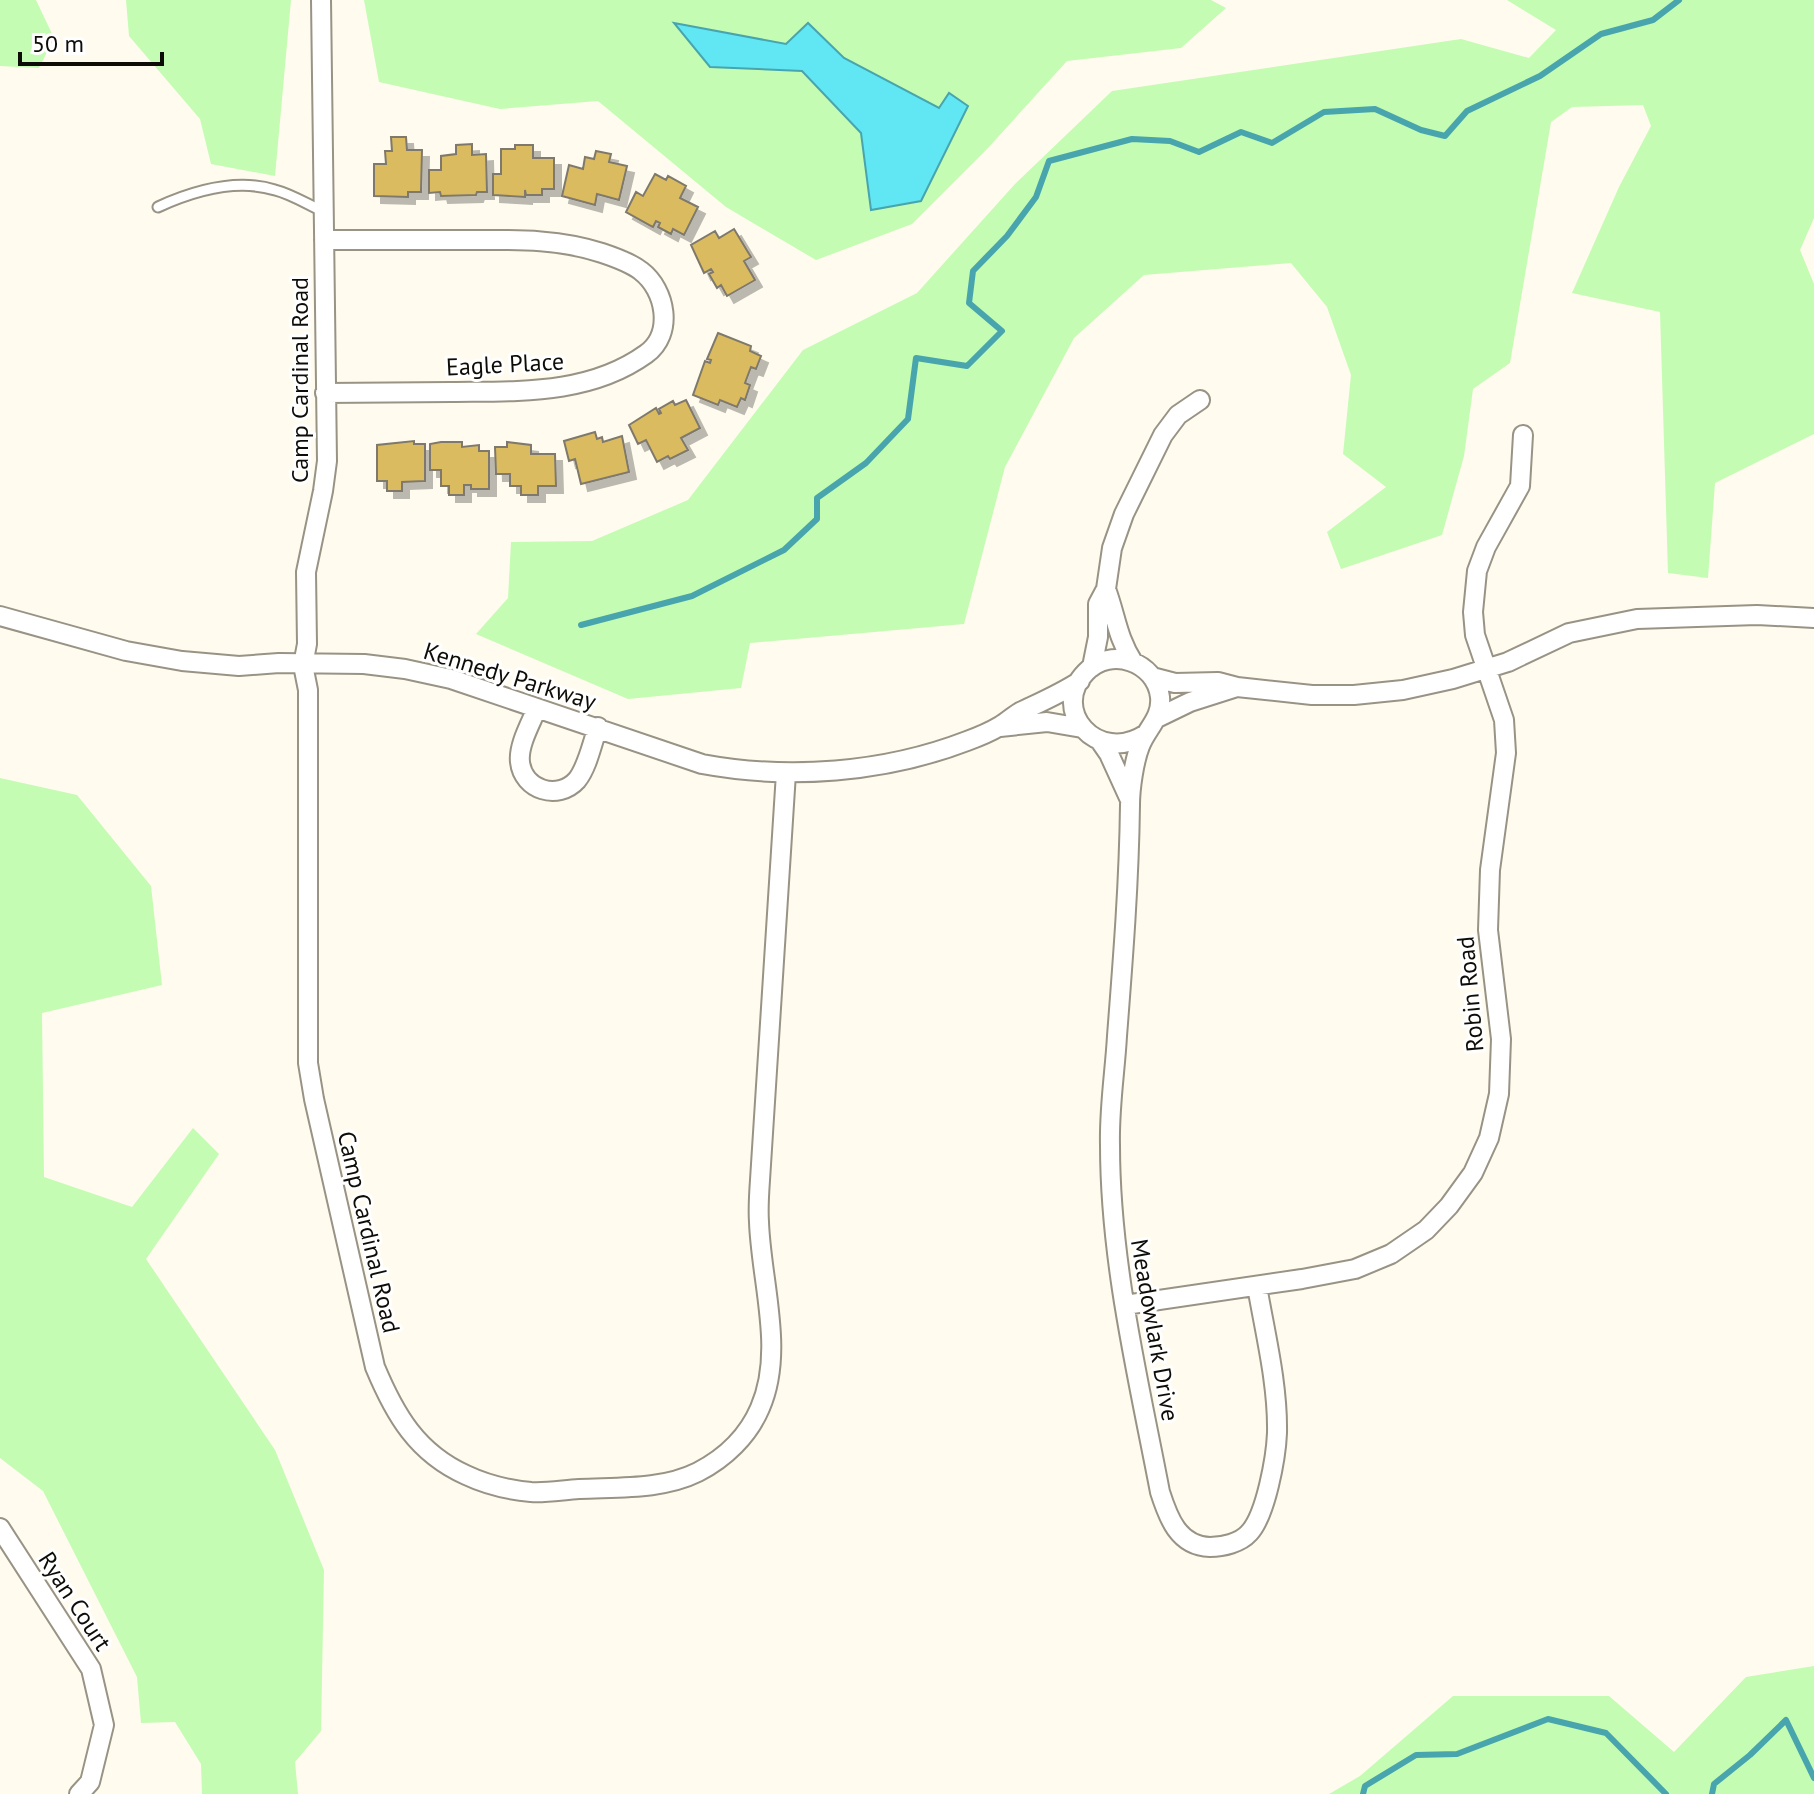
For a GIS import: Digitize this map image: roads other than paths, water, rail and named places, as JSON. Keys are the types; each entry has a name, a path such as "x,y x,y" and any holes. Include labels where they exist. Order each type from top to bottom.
{"street":[{"name":"Camp Cardinal Road","path":"321,0 327,461 306,572 307,644 303,665 308,690 308,1063 375,1367 390,1403 408,1431 433,1455 466,1475 501,1487 532,1492 662,1484 696,1473 725,1455 747,1431 760,1408 769,1379 771,1353 759,1222 760,1180 786,773"},
{"name":"Eagle Place","path":"324,240 530,240 568,245 604,253 640,270 657,289 664,314 662,334 649,352 620,370 579,384 537,391 325,393"},
{"path":"1200,400 1178,415 1163,435 1124,514 1112,548 1106,589 1098,604 1098,637 1074,699 1075,714 1082,728 1100,741 1122,745 1190,702 1237,687"},
{"name":"Robin Road","path":"1125,1305 1355,1269 1391,1254 1426,1230 1449,1206 1473,1173 1489,1138 1499,1094 1501,1039 1488,930 1490,870 1506,753 1504,720 1475,635 1475,581 1486,547 1520,486 1523,435"},
{"path":"1106,589 1114,609 1119,638 1133,662 1152,677 1175,683 1218,682 1312,695 1403,690 1487,669 1569,633 1637,619 1757,615 1814,618"},
{"name":"Kennedy Parkway","path":"0,616 140,654 239,666 364,664 405,669 451,679 702,764 733,770 786,773 873,765 923,755 1000,727 1047,722 1082,728"},
{"path":"1086,674 1112,659 1133,662"},
{"name":"Kennedy Parkway","path":"1000,727 1017,713 1046,702 1086,674"},
{"path":"1152,677 1160,697 1152,726"},
{"path":"537,708 519,758 522,771 537,788 550,792 563,790 576,781 598,727"},
{"name":"Meadowlark Drive","path":"1152,726 1135,763 1130,800 1130,873 1109,1142 1115,1249 1160,1492 1170,1521 1184,1539 1207,1547 1228,1545 1249,1534 1261,1515 1277,1433 1257,1286"},
{"name":"Meadowlark Drive","path":"1100,741 1130,800"},
{"name":"Ryan Court","path":"0,1528 91,1669 104,1725 90,1782 79,1794"}],"lane":[{"path":"158,207 187,194 237,185 275,189 322,211"}],"water":[{"path":"674,23 786,44 808,23 844,58 939,108 949,93 968,106 921,201 871,210 861,133 802,71 710,67"}],"waterway":[{"path":"581,625 692,596 784,550 817,519 817,498 866,463 908,419 916,358 967,366 1002,331 969,303 973,271 1007,236 1036,197 1049,161 1132,139 1170,141 1199,152 1241,132 1272,143 1324,112 1375,109 1421,130 1445,136 1467,111 1540,76 1601,34 1653,20 1679,0"},
{"path":"1363,1794 1365,1786 1416,1755 1457,1754 1548,1719 1606,1733 1666,1794"},
{"path":"1712,1794 1714,1784 1786,1720 1814,1778"}]}
